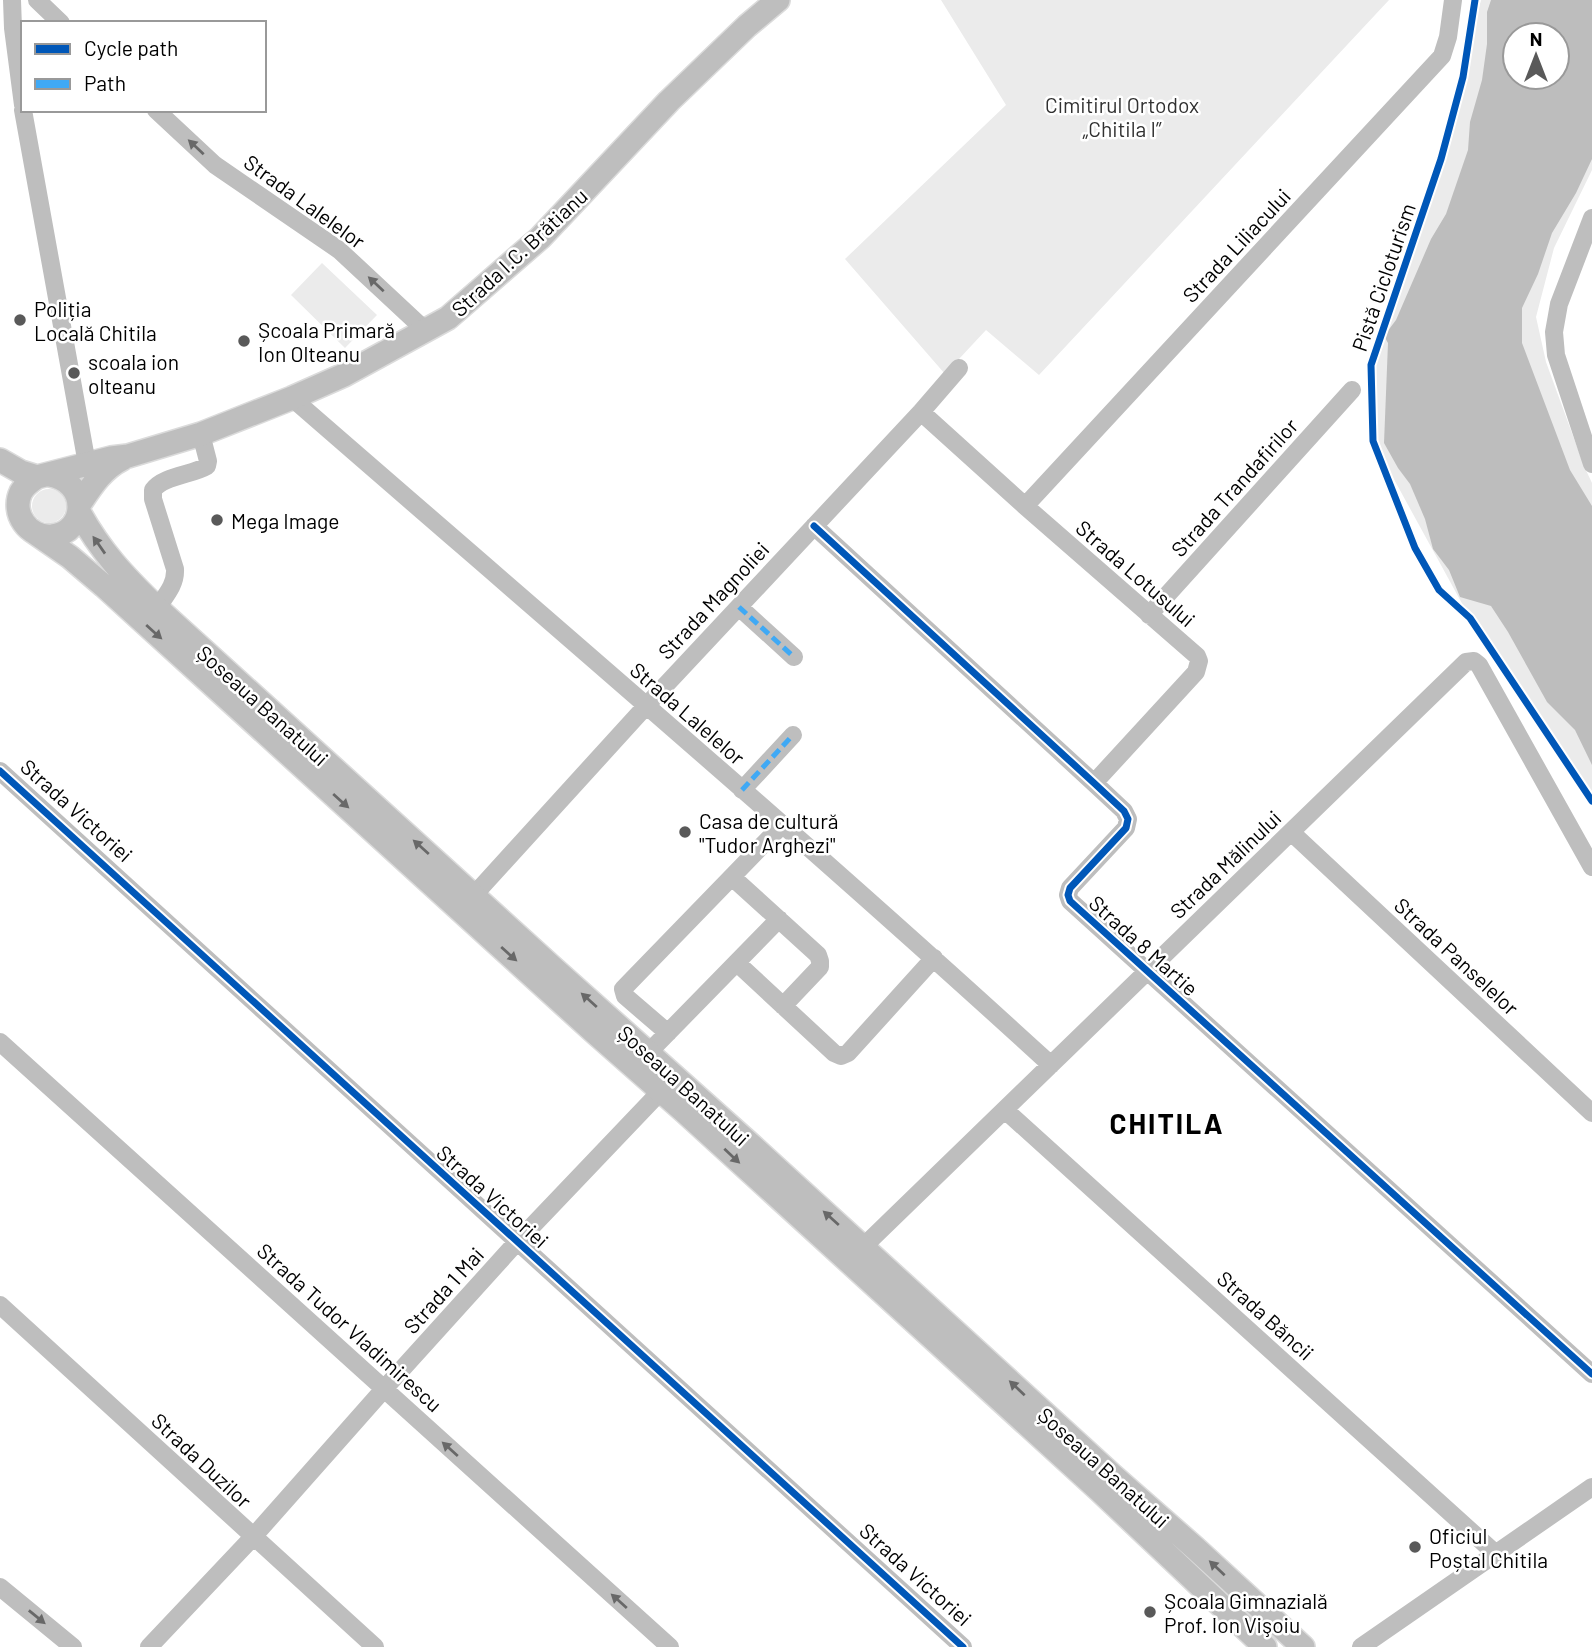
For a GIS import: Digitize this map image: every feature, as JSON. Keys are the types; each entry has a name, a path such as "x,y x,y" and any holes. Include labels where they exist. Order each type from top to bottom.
{"main road":[{"name":"Strada I.C. Brătianu","path":"43,476 128,456 201,434 292,398 426,331 457,310 540,238 669,100 778,0"},
{"name":"Strada I.C. Brătianu","path":"79,508 98,478 128,456"},
{"path":"0,460 21,472 58,477 73,487 78,496 79,508 75,521 60,534 40,535 25,521 18,501 28,483 43,476"},
{"name":"Șoseaua Banatului","path":"0,491 25,521 104,586 661,1091 1099,1490 1265,1647"},
{"name":"Șoseaua Banatului","path":"79,508 94,540 123,575 157,608 1303,1647"}],"street":[{"path":"12,0 21,92"},
{"path":"37,0 59,21"},
{"name":"Strada Liliacului","path":"1025,506 1442,56 1448,37 1453,0"},
{"path":"24,112 87,464"},
{"name":"Strada Lalelelor","path":"158,112 215,164 339,250 426,331"},
{"path":"1592,218 1559,304 1554,332 1556,355 1592,464"},
{"name":"Strada Magnoliei","path":"474,895 959,368"},
{"name":"Strada Trandafirilor","path":"1149,615 1352,390"},
{"name":"Strada Lalelelor","path":"292,398 934,958 1051,1065"},
{"name":"Strada Lotusului","path":"921,412 1193,652 1199,661 1196,672 1094,783"},
{"path":"157,608 174,583 175,576 153,499 153,490 162,482 207,466 201,434"},
{"name":"Strada 8 Martie","path":"814,526 1127,815 1126,828 1070,888 1070,901 1592,1374"},
{"path":"739,607 794,657"},
{"name":"Strada Mălinului","path":"863,1247 1466,662 1474,661 1479,664 1592,867"},
{"path":"742,790 793,735"},
{"name":"Strada Victoriei","path":"0,771 963,1647"},
{"path":"668,1032 625,996 623,989 782,825"},
{"name":"Strada Panselelor","path":"1291,832 1592,1112"},
{"path":"732,877 818,955 820,967 783,1006"},
{"path":"648,1053 779,919"},
{"path":"737,963 834,1053 841,1056 848,1053 934,958"},
{"name":"Strada Tudor Vladimirescu","path":"0,1042 670,1647"},
{"name":"Strada 1 Mai","path":"149,1647 253,1537 517,1242 661,1091"},
{"name":"Strada Băncii","path":"1005,1110 1496,1554"},
{"name":"Strada Duzilor","path":"0,1305 375,1647"},
{"path":"1362,1647 1592,1487"},
{"path":"0,1587 73,1647"}],"green space":[{"name":"Cimitirul Ortodox „Chitila I”","path":"941,0 1389,0 1039,375 986,330 945,374 845,259 1006,105"},
{"path":"1481,0 1592,0 1592,170 1554,248 1536,317 1546,362 1592,483 1592,801 1470,618 1373,441 1371,365 1441,159"},
{"path":"322,263 377,315 345,348 291,295"},
{"path":"49,489 61,494 66,506 61,518 49,523 37,518 32,506 37,494"}],"shaded area":[{"path":"1491,0 1592,0 1592,159 1552,233 1538,274 1522,308 1522,343 1570,470 1592,506 1592,765 1575,730 1547,702 1491,606 1460,597 1449,570 1433,549 1425,519 1410,484 1384,443 1388,343 1384,336 1396,320 1431,239 1446,214 1468,150 1470,122 1482,80 1487,44 1487,12"}],"marked path":[{"path":"739,607 794,657"},
{"path":"742,790 793,735"}],"cycle path":[{"name":"Pistă Cicloturism","path":"1475,0 1463,77 1441,159 1371,365 1373,441 1415,548 1439,590 1470,618 1592,801"},
{"path":"814,526 1124,811 1128,819 1126,828 1070,888 1070,901 1592,1374"},
{"path":"0,771 963,1647"}],"place":[{"name":"Poliția Locală Chitila","path":"20,320"},
{"name":"Școala Primară Ion Olteanu","path":"244,341"},
{"name":"scoala ion olteanu","path":"74,373"},
{"name":"Mega Image","path":"217,520"},
{"name":"Casa de cultură \"Tudor Arghezi\"","path":"685,832"},
{"name":"Oficiul Poștal Chitila","path":"1415,1547"},
{"name":"Școala Gimnazială Prof. Ion Vişoiu","path":"1150,1612"}],"district":[{"name":"CHITILA","path":"1167,1123"}]}
